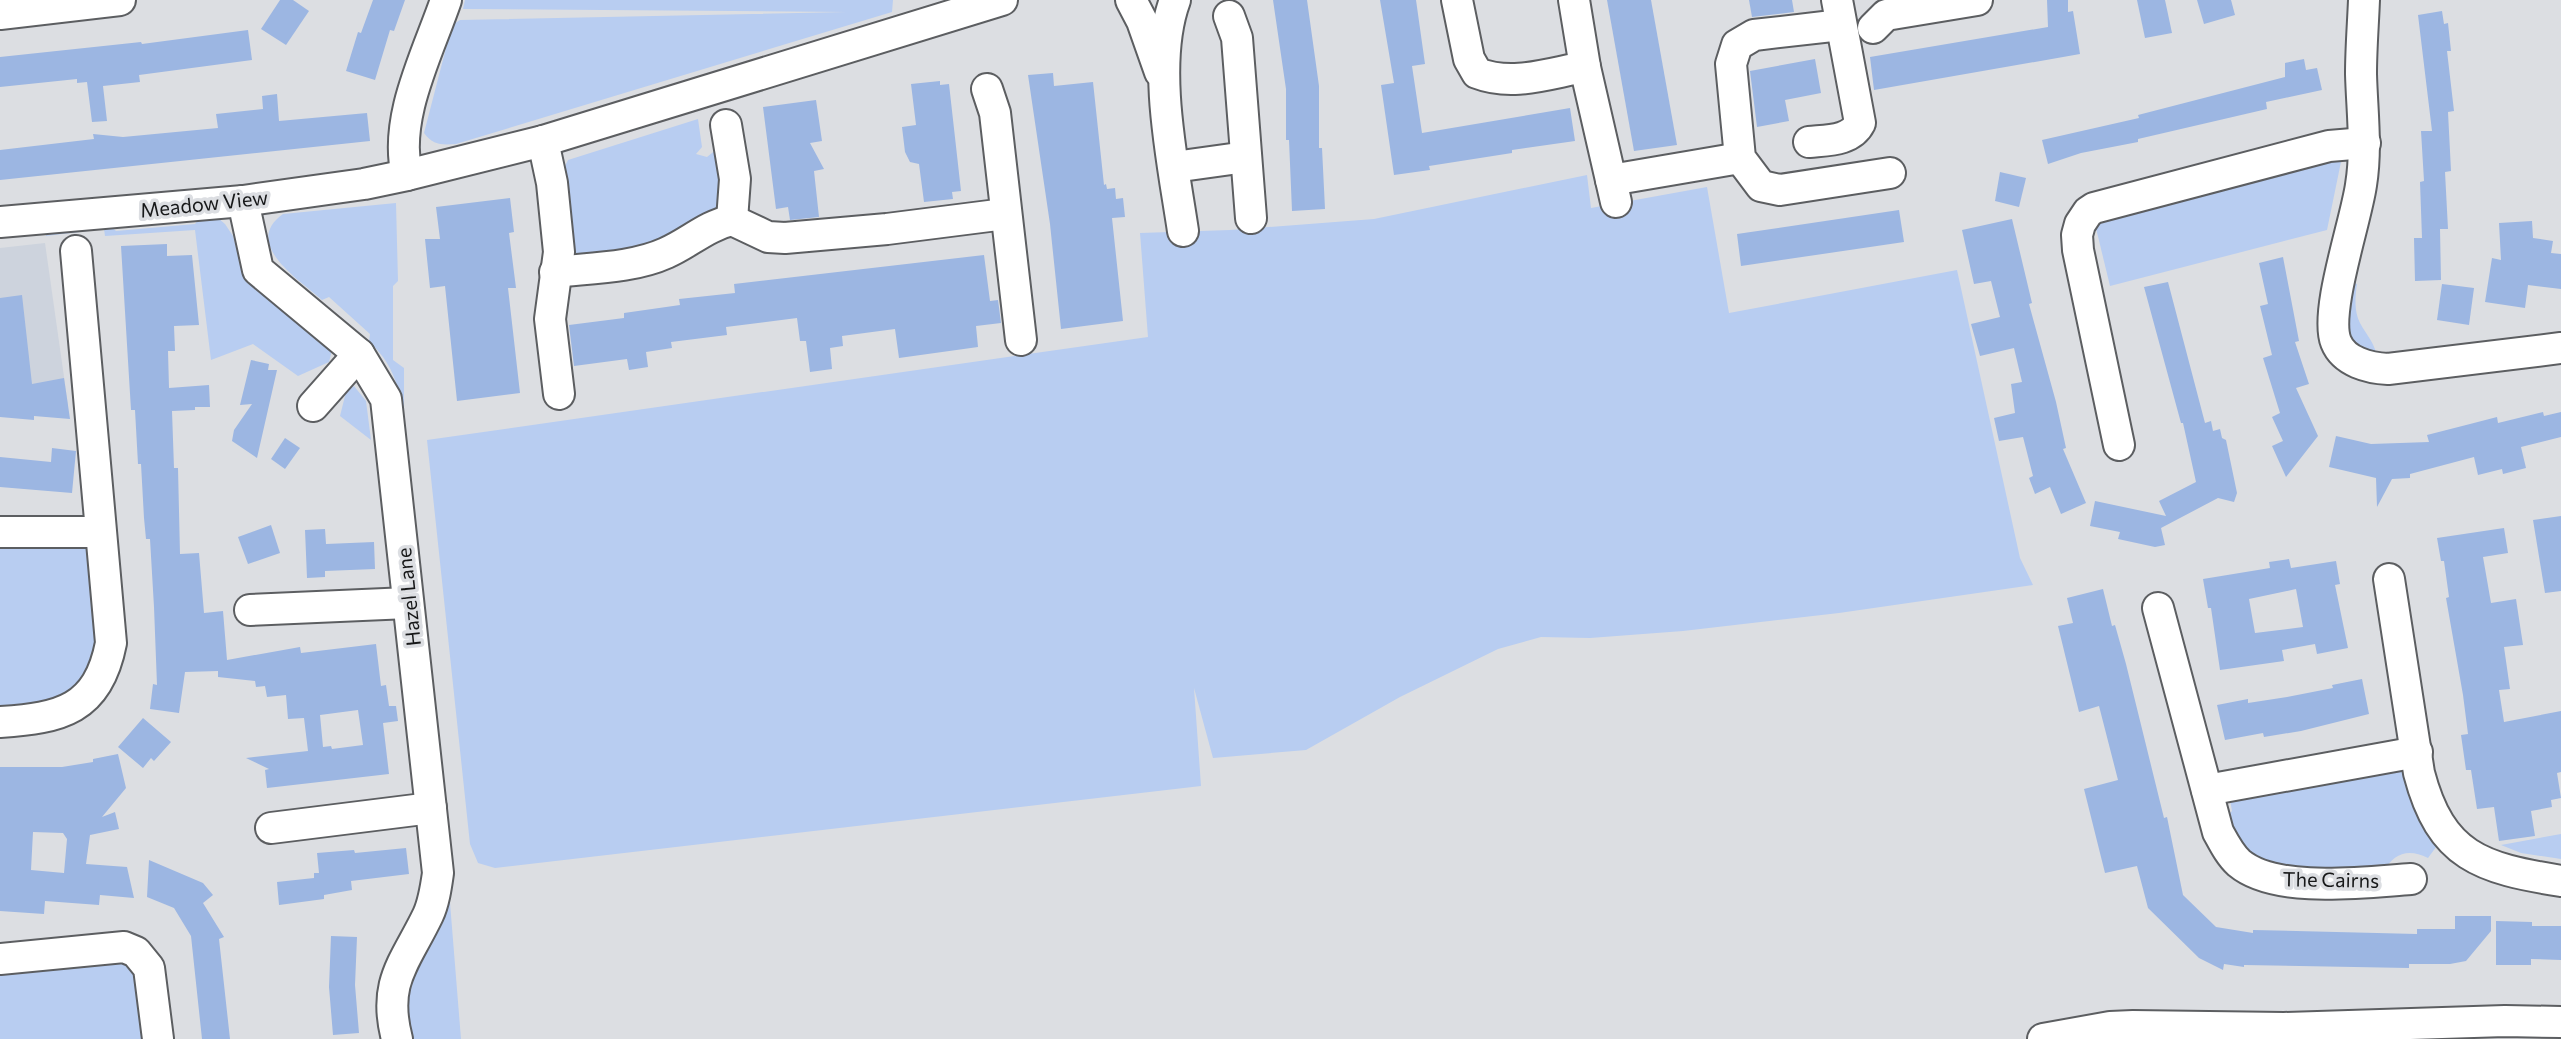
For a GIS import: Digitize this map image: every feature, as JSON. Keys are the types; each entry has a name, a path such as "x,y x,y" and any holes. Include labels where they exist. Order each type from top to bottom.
{"street":[{"path":"0,14 120,0"},
{"path":"406,168 406,115 446,0"},
{"name":"Meadow View","path":"0,222 243,201 364,184 406,168 543,141 1002,0"},
{"path":"1152,0 1132,0 1164,82"},
{"path":"1175,0 1168,25 1164,82 1183,231"},
{"path":"1457,0 1469,59 1477,73 1494,80 1510,81 1585,67"},
{"path":"1574,0 1585,67 1613,191 1740,158"},
{"path":"1873,28 1886,15 1977,0"},
{"path":"2364,0 2361,73 2365,143 2361,185 2333,317 2337,346 2344,355 2364,365 2388,369 2561,348"},
{"path":"1809,142 1842,138 1856,132 1860,123 1839,12 1754,35 1737,45 1731,64 1740,158 1761,186 1780,190 1890,173"},
{"path":"1229,16 1237,38 1251,218"},
{"path":"987,89 995,113 1021,340"},
{"path":"726,125 735,179 732,220"},
{"path":"543,141 552,183 559,252 550,319 559,394"},
{"path":"2119,445 2078,250 2077,235 2082,219 2094,208 2154,190 2329,146 2365,143"},
{"path":"1174,167 1246,157"},
{"name":"Hazel Lane","path":"243,201 258,270 359,354 386,399 438,873 435,895 427,915 395,978 392,998 397,1039"},
{"path":"555,272 664,254 703,230 732,220 768,237 785,238 1005,214"},
{"path":"0,722 34,718 77,706 100,679 111,643 76,251"},
{"path":"313,406 359,354"},
{"path":"0,532 100,532"},
{"path":"2389,579 2424,794 2441,829 2453,843 2492,866 2561,881"},
{"path":"250,610 408,603"},
{"name":"The Cairns","path":"2158,608 2218,832 2238,863 2252,872 2300,882 2411,879"},
{"path":"2207,790 2417,752"},
{"path":"271,828 431,808"},
{"path":"0,959 124,947 136,952 149,968 158,1039"},
{"path":"2043,1039 2133,1026 2284,1028 2561,1022"}],"shaded area":[{"path":"465,0 893,0 892,12 456,144 442,144 434,142 424,133 452,25 460,20 847,12 463,9"},
{"path":"698,119 702,147 696,154 707,157 717,149 723,203 663,245 578,258 572,249 563,170 568,160"},
{"path":"2343,152 2327,230 2110,286 2094,220"},
{"path":"1587,175 1591,208 1707,187 1729,313 1957,270 2020,558 2033,585 1839,613 1683,631 1590,638 1541,637 1498,649 1400,697 1306,750 1213,758 1194,688 1201,786 495,868 478,863 470,844 427,440 1148,337 1140,233 1374,219"},
{"path":"396,203 398,281 393,286 393,360 404,368 404,411 392,374 383,357 369,342 370,334 329,297 322,300 289,272 278,261 268,237 272,225 283,214"},
{"path":"218,218 233,236 241,266 332,350 329,362 298,376 253,344 211,360 195,230 105,236 104,229 46,236 46,232 108,224 116,231 195,224 199,219"},
{"path":"45,243 68,405 0,412 0,248"},
{"path":"2350,282 2357,284 2357,314 2373,344 2377,359 2371,358 2341,333"},
{"path":"354,386 366,401 371,440 340,416 346,392"},
{"path":"0,540 90,545 104,633 73,698 0,713"},
{"path":"2394,767 2409,779 2439,843 2428,858 2414,853 2402,854 2392,860 2383,872 2339,873 2253,862 2223,820 2232,811 2229,794"},
{"path":"2561,834 2561,859 2521,853 2501,845"},
{"path":"448,878 461,1039 412,1039 408,992 415,967 440,926 435,922"},
{"path":"117,955 136,964 150,1039 0,1039 0,969"}],"building":[{"path":"280,0 293,0 309,11 286,45 261,29"},
{"path":"373,0 405,0 394,31 390,30 375,80 346,71 358,32 361,33"},
{"path":"1273,0 1307,0 1319,86 1319,148 1322,148 1325,209 1292,211 1289,140 1286,140 1286,89"},
{"path":"1380,0 1416,0 1425,64 1412,66 1422,133 1570,108 1575,141 1512,150 1512,153 1429,166 1430,170 1394,175 1381,85 1394,83"},
{"path":"1607,0 1651,0 1677,145 1634,151"},
{"path":"1749,0 1792,0 1794,12 1752,17"},
{"path":"2047,0 2068,0 2068,12 2073,11 2080,54 1874,90 1870,57 2048,27"},
{"path":"2137,0 2165,0 2172,33 2145,38"},
{"path":"2197,0 2231,0 2235,15 2204,24"},
{"path":"2442,11 2444,24 2448,23 2451,51 2447,51 2454,111 2448,112 2451,171 2445,172 2448,229 2440,229 2441,280 2415,281 2414,238 2422,238 2420,182 2424,181 2421,131 2432,131 2418,15"},
{"path":"248,30 252,60 139,75 140,82 103,86 107,121 92,122 87,82 77,83 77,79 0,87 0,57 142,44"},
{"path":"1815,59 1821,93 1785,100 1789,121 1757,127 1750,71"},
{"path":"2304,59 2306,70 2317,68 2322,90 2266,102 2267,109 2138,139 2138,142 2081,153 2048,164 2042,140 2139,118 2138,115 2285,77 2285,63"},
{"path":"1053,73 1054,86 1093,82 1104,185 1107,189 1115,188 1116,199 1123,198 1125,217 1112,218 1123,321 1061,329 1050,224 1028,75"},
{"path":"940,81 940,85 949,84 961,191 952,192 953,199 924,202 919,164 910,162 905,152 902,127 916,125 911,84"},
{"path":"277,94 279,121 367,113 370,141 0,180 0,150 94,139 93,134 123,137 218,128 216,114 263,109 262,96"},
{"path":"816,100 822,141 810,143 824,169 814,171 819,217 790,220 788,207 776,209 763,107"},
{"path":"2000,172 2026,178 2019,207 1995,201"},
{"path":"510,198 514,232 509,233 516,288 508,288 520,393 457,401 445,286 430,288 425,239 440,239 436,207"},
{"path":"1899,210 1904,242 1741,266 1737,234"},
{"path":"2012,219 2032,303 2029,304 2056,402 2066,448 2063,449 2086,503 2061,514 2050,487 2035,494 2029,478 2033,476 2023,437 1999,441 1994,418 2015,413 2011,384 2022,382 2014,348 1980,356 1971,324 2000,317 1991,281 1974,284 1962,230"},
{"path":"2532,221 2533,238 2553,241 2551,253 2561,254 2561,289 2528,285 2525,308 2485,302 2492,258 2501,260 2499,223"},
{"path":"167,244 167,256 192,255 199,325 174,326 175,351 168,351 169,388 209,385 210,407 172,411 174,468 178,468 180,554 199,553 204,613 223,611 227,660 300,647 301,653 376,644 381,686 386,685 389,706 396,706 398,721 383,723 389,774 267,788 265,770 269,769 246,758 308,751 304,718 288,719 286,695 267,697 265,686 256,687 255,681 218,677 218,671 185,672 179,713 150,709 153,684 157,685 150,539 146,539 135,410 131,410 121,246","holes":["358,710 363,745 332,749 331,746 323,747 320,715"]},
{"path":"984,255 990,301 998,300 1001,323 976,326 978,347 899,358 895,329 842,336 843,346 830,348 832,369 810,372 806,341 800,341 797,318 726,327 727,335 671,342 672,348 646,352 648,367 629,370 627,359 574,366 569,325 624,318 624,313 680,305 679,299 735,293 734,284"},
{"path":"2283,257 2299,341 2295,342 2309,384 2296,388 2318,436 2286,477 2272,446 2283,441 2272,417 2280,413 2263,358 2272,355 2260,306 2268,304 2259,263"},
{"path":"2168,282 2205,423 2211,421 2213,431 2220,429 2222,438 2226,440 2237,493 2234,502 2218,498 2161,528 2165,545 2155,547 2118,539 2120,532 2090,526 2095,501 2166,516 2159,501 2196,482 2183,423 2144,287"},
{"path":"2442,284 2474,288 2469,325 2437,320"},
{"path":"22,295 32,384 64,378 70,419 0,417 0,298"},
{"path":"251,360 269,364 268,370 277,370 257,458 232,441 234,430 252,404 240,405"},
{"path":"2543,412 2544,416 2561,412 2561,437 2521,447 2526,468 2503,474 2502,469 2478,475 2474,457 2410,474 2410,478 2392,479 2377,507 2376,478 2329,467 2336,436 2371,444 2429,442 2427,435 2497,417 2498,423"},
{"path":"285,438 300,448 285,469 271,459"},
{"path":"52,448 76,451 72,493 0,487 0,457 51,462"},
{"path":"2561,516 2561,591 2545,593 2533,520"},
{"path":"271,525 280,553 248,564 238,537"},
{"path":"2504,528 2508,553 2483,557 2491,603 2516,599 2523,645 2504,647 2510,689 2499,690 2504,722 2561,711 2561,772 2557,773 2561,798 2551,800 2552,807 2531,811 2535,836 2499,841 2494,807 2477,809 2471,770 2466,770 2461,735 2468,734 2446,598 2449,597 2444,561 2441,561 2437,538"},
{"path":"325,529 326,544 374,542 375,569 325,571 325,577 307,578 305,530"},
{"path":"2289,559 2291,568 2336,561 2340,584 2335,585 2348,648 2317,654 2315,644 2282,650 2284,661 2220,670 2211,608 2208,608 2203,579 2270,568 2269,562","holes":["2296,589 2303,627 2255,633 2249,599"]},
{"path":"2103,589 2126,664 2164,818 2167,817 2183,895 2216,927 2253,933 2253,930 2417,934 2417,929 2455,929 2455,916 2491,916 2491,931 2466,961 2409,964 2409,968 2244,967 2224,964 2223,970 2199,958 2148,908 2137,866 2105,873 2084,789 2118,780 2099,706 2079,712 2058,626 2073,623 2067,598"},
{"path":"2362,679 2369,714 2301,731 2264,737 2263,733 2225,740 2217,705 2248,699 2248,703 2287,697"},
{"path":"143,718 171,742 143,768 118,747"},
{"path":"118,754 126,788 102,817 115,812 119,829 90,835 86,864 127,867 134,898 100,895 99,905 45,901 44,914 0,911 0,767 62,767 93,762 93,759","holes":["33,832 63,833 67,839 64,873 31,870"]},
{"path":"406,848 409,874 351,881 352,890 324,895 324,899 279,905 277,882 314,878 314,873 319,873 317,853"},
{"path":"149,860 203,883 213,895 203,903 224,937 219,939 230,1039 202,1039 191,936 174,908 147,897"},
{"path":"2496,921 2561,926 2561,960 2531,959 2531,965 2496,965"},
{"path":"331,936 357,937 355,985 359,1033 333,1035 329,987"}]}
